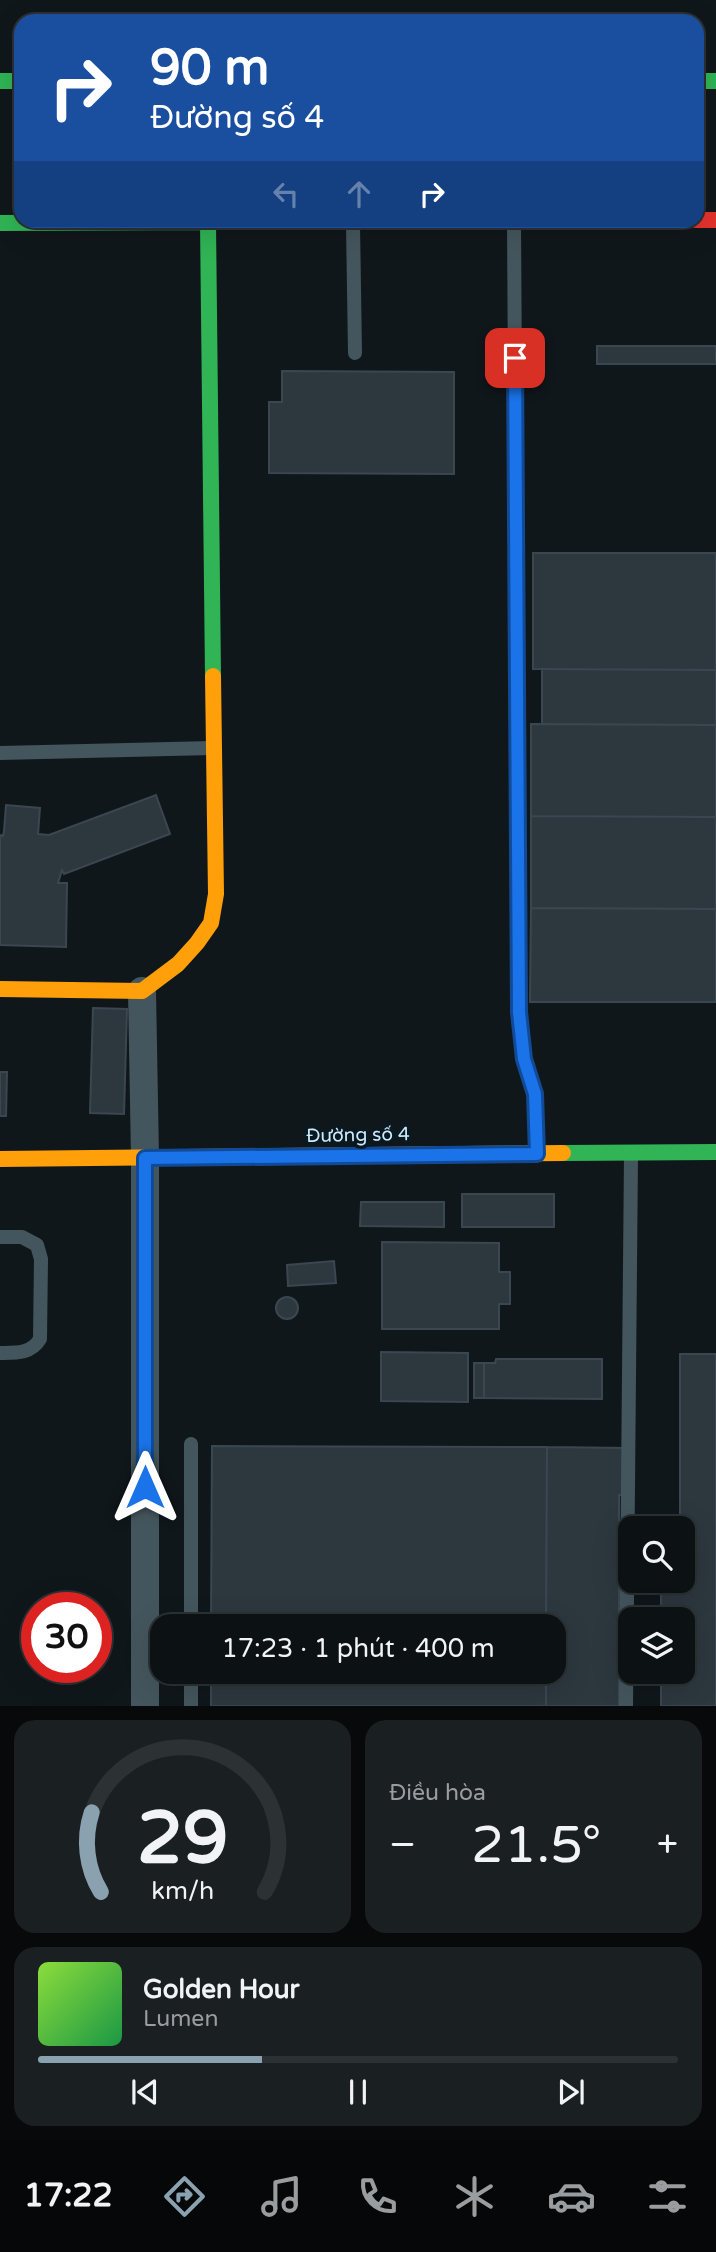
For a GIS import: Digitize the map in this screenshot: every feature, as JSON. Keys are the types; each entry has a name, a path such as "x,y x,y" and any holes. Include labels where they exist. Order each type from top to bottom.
{"street":[{"path":"0,989 142,991 178,964 211,923 216,894 208,228"},
{"path":"142,991 145,1158 145,1706"},
{"name":"Đường số 4","path":"0,1159 716,1152"}],"lane":[{"path":"353,228 355,353"},
{"path":"514,228 519,1012 524,1059 535,1094 537,1154"},
{"path":"0,753 214,748"},
{"path":"626,1706 631,1153"},
{"path":"0,1237 22,1237 37,1245 41,1259 40,1339 35,1347 27,1352 0,1353"},
{"path":"191,1444 191,1614"},
{"path":"191,1684 191,1706"}],"building":[{"path":"597,346 716,346 716,364 597,364"},
{"path":"282,371 454,372 454,474 269,473 269,402 282,402"},
{"path":"533,553 716,553 716,670 533,669"},
{"path":"542,669 716,670 716,725 542,724"},
{"path":"531,724 716,725 716,817 531,816"},
{"path":"156,795 170,834 64,874 62,870 58,883 67,883 66,947 0,945 0,835 3,836 6,805 40,808 38,834 49,835"},
{"path":"531,816 716,817 716,909 531,908"},
{"path":"531,908 716,909 716,1002 530,1002"},
{"path":"93,1008 127,1009 124,1114 90,1113"},
{"path":"0,1072 7,1072 6,1116 0,1116"},
{"path":"462,1194 554,1194 554,1227 462,1227"},
{"path":"361,1202 444,1202 444,1227 360,1226"},
{"path":"382,1242 499,1243 499,1272 510,1272 510,1304 499,1304 499,1329 382,1329"},
{"path":"334,1261 336,1283 288,1286 287,1265"},
{"path":"283,1297 291,1297 298,1304 298,1312 291,1319 283,1319 276,1312 276,1304"},
{"path":"381,1352 468,1353 468,1402 381,1401"},
{"path":"680,1354 716,1354 716,1706 661,1706 661,1684 695,1684 695,1607 661,1607 661,1593 695,1593 695,1516 680,1516"},
{"path":"496,1359 602,1359 602,1399 484,1398 484,1363 495,1363"},
{"path":"474,1363 484,1363 484,1398 474,1398"},
{"path":"212,1446 547,1447 546,1614 211,1614"},
{"path":"547,1447 626,1448 626,1495 619,1495 618,1516 619,1706 546,1706 546,1684 566,1684 566,1614 546,1614"},
{"path":"211,1684 546,1684 546,1706 211,1706"}],"traffic: fast":[{"path":"0,81 14,81"},
{"path":"704,81 716,81"},
{"path":"0,223 14,223"},
{"path":"208,228 213,676"},
{"path":"563,1153 716,1152"}],"traffic: slow":[{"path":"0,989 142,991 178,964 211,923 216,894 213,676"},
{"path":"0,1159 563,1153"}],"traffic: jam":[{"path":"704,220 716,220"}],"route":[{"path":"145,1487 145,1158 537,1154 537,1109 524,1059 519,1012 515,358"}]}
